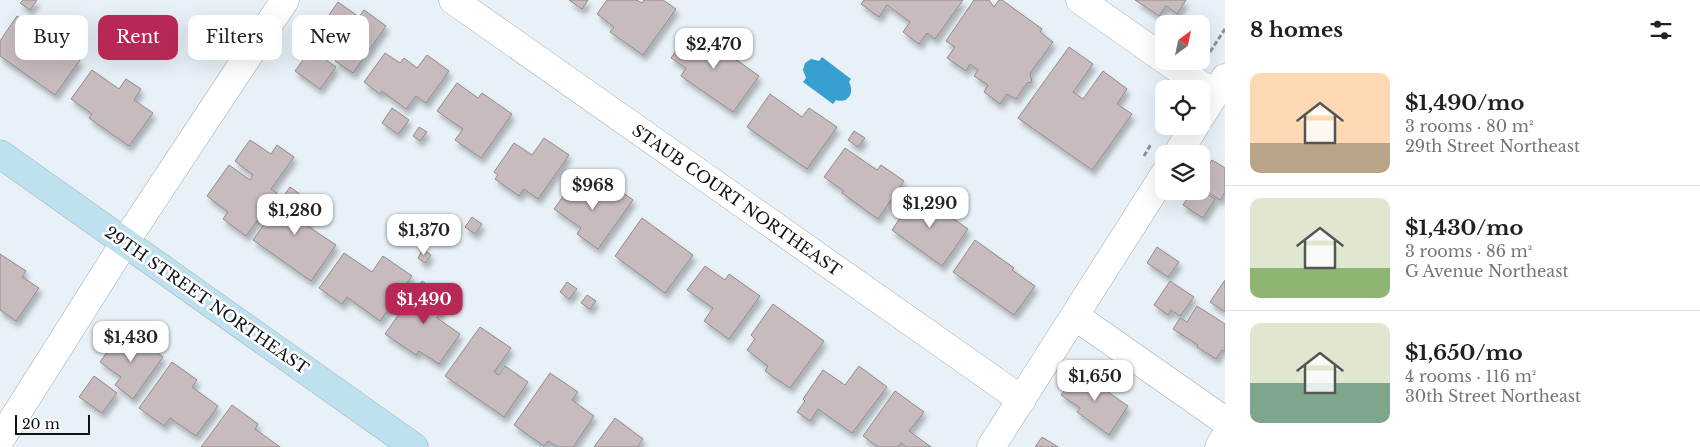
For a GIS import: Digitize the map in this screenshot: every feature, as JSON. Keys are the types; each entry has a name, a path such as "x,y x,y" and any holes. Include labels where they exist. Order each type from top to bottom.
{"main road":[{"name":"29TH STREET NORTHEAST","path":"0,154 414,447"}],"street":[{"path":"0,440 125,242 285,0"},
{"name":"STAUB COURT NORTHEAST","path":"452,0 1022,400"},
{"path":"1080,0 1155,53"},
{"path":"1179,70 1214,96"},
{"path":"991,447 1155,189"},
{"path":"1075,316 1225,421"},
{"path":"1219,447 1225,438"}],"path":[{"path":"1210,52 1225,29"}],"water":[{"path":"822,57 851,79 849,82 851,94 847,99 836,100 833,104 803,82 806,78 803,70 805,63 811,59 819,61"}],"building":[{"path":"23,0 37,0 30,10 20,3"},
{"path":"569,0 588,0 582,9"},
{"path":"607,0 637,0 642,3 644,0 663,0 676,9 643,55 610,32 614,27 597,14"},
{"path":"864,0 963,0 935,39 927,33 919,44 903,32 910,22 887,5 879,17 861,4"},
{"path":"974,0 989,0 994,7 999,0 1002,0 1042,29 1040,32 1053,42 1030,73 1032,82 1027,83 1016,99 1007,94 1000,104 984,92 988,85 974,76 978,70 970,64 966,71 947,58 955,47 946,41"},
{"path":"1135,0 1186,0 1177,14 1166,6 1160,15"},
{"path":"338,2 356,15 329,15"},
{"path":"364,10 386,26 369,50 369,15 360,15"},
{"path":"15,19 15,60 80,60 55,95 0,56 0,41"},
{"path":"692,28 759,76 733,112 681,76 686,68 671,58"},
{"path":"1069,47 1093,64 1073,92 1083,99 1103,71 1127,89 1117,104 1132,114 1092,170 1018,118"},
{"path":"385,53 400,63 404,58 417,68 427,55 449,71 426,103 416,96 406,109 382,91 380,94 364,82"},
{"path":"303,60 326,60 336,67 320,89 295,71"},
{"path":"336,60 362,60 353,73"},
{"path":"92,70 119,89 126,79 141,89 134,100 153,113 129,146 89,118 92,114 71,99"},
{"path":"457,83 478,98 482,93 512,114 481,158 455,140 463,129 437,111"},
{"path":"770,94 802,117 809,108 837,127 807,169 747,127"},
{"path":"392,108 409,120 398,134 382,123"},
{"path":"419,127 427,132 420,141 413,136"},
{"path":"854,131 865,138 858,147 848,140"},
{"path":"544,138 569,155 538,199 524,189 519,196 495,179 498,175 494,172 514,143 532,155"},
{"path":"250,140 271,154 277,145 294,157 271,189 277,193 246,236 223,219 228,212 207,196 229,165 250,180 253,175 235,161"},
{"path":"845,148 877,170 881,165 904,181 878,219 842,193 844,191 824,177"},
{"path":"1212,160 1225,168 1225,192 1220,200 1210,194 1210,163"},
{"path":"575,180 600,199 611,184 633,200 598,249 577,234 581,228 554,209"},
{"path":"290,187 318,207 306,225 336,245 311,281 253,240"},
{"path":"917,193 968,229 942,266 892,230"},
{"path":"1210,196 1215,199 1203,218 1183,205 1186,200 1210,200"},
{"path":"472,217 482,224 475,234 465,227"},
{"path":"642,218 693,255 665,293 615,256"},
{"path":"975,240 1014,268 1012,270 1035,286 1014,315 953,272"},
{"path":"1157,247 1179,262 1168,277 1147,263"},
{"path":"423,249 431,255 425,263 418,258"},
{"path":"344,253 372,272 383,256 412,276 380,321 347,297 342,304 319,288"},
{"path":"0,254 26,271 22,277 39,288 16,321 0,310"},
{"path":"705,266 725,280 729,274 760,296 729,339 704,321 713,308 687,290"},
{"path":"1225,280 1225,312 1210,302"},
{"path":"422,281 449,300 437,318 460,334 439,364 419,351 416,355 385,334"},
{"path":"1170,281 1194,297 1180,316 1171,310 1168,315 1154,305"},
{"path":"567,282 577,289 569,299 560,292"},
{"path":"587,295 596,301 590,309 581,303"},
{"path":"773,304 824,341 790,388 765,371 768,366 747,350 755,339 751,335"},
{"path":"1197,306 1225,324 1225,352 1222,350 1216,359 1173,329 1180,318 1187,322"},
{"path":"480,327 511,348 494,372 499,375 505,366 528,382 504,417 445,376"},
{"path":"122,331 137,343 139,339 163,357 133,399 115,385 121,377 100,362"},
{"path":"172,362 197,380 192,387 218,406 196,436 170,418 164,426 139,408"},
{"path":"859,366 887,387 852,433 818,409 810,421 797,412 805,401 803,399 823,370 845,385"},
{"path":"1078,371 1086,377 1089,373 1098,379 1095,383 1128,406 1109,435 1077,412 1080,408 1061,395"},
{"path":"550,373 578,392 572,400 594,416 573,447 558,447 548,441 544,446 514,425"},
{"path":"94,376 117,393 102,413 79,397"},
{"path":"895,391 924,412 909,431 931,447 906,447 901,443 898,447 878,447 863,436"},
{"path":"232,405 258,424 255,429 280,447 201,447"},
{"path":"615,418 643,439 637,447 594,447"},
{"path":"1042,437 1058,447 1035,447"}]}
